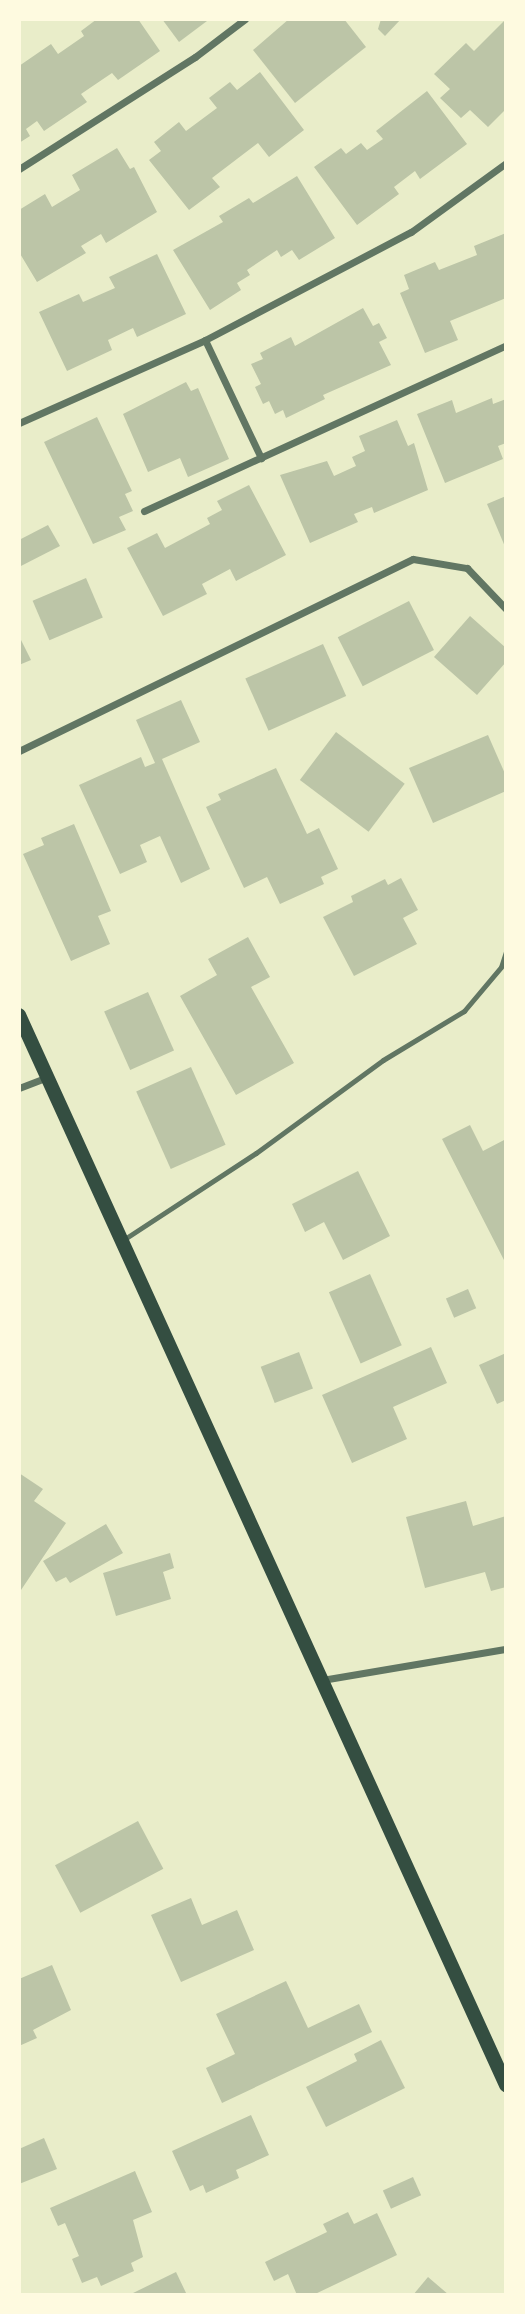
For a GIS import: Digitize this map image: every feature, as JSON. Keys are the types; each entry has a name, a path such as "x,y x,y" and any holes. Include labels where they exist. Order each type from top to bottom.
{"main road":[{"path":"19,1015 506,2085"}],"street":[{"path":"19,169 195,57 245,19"},
{"path":"19,424 205,341 411,232 506,163"},
{"path":"205,341 261,458"},
{"path":"144,511 506,345"},
{"path":"19,751 413,559 467,568 506,609"},
{"path":"19,1088 47,1077"},
{"path":"322,1681 506,1649"}],"lane":[{"path":"123,1240 244,1161 383,1060 464,1011 501,967 506,952"}],"building":[{"path":"97,19 138,19 160,51 118,80 112,73 81,94 87,102 44,131 37,121 26,129 30,136 19,143 19,66 51,44 58,54 84,36 81,31"},
{"path":"162,19 206,19 207,21 179,42"},
{"path":"289,19 344,19 366,47 295,103 253,50"},
{"path":"381,19 401,19 385,36 378,29"},
{"path":"506,19 506,109 488,127 470,110 461,118 440,98 450,89 434,74 466,43 474,51"},
{"path":"260,72 304,130 269,157 258,143 212,178 220,187 189,210 149,160 161,151 154,142 179,122 186,131 217,108 209,98 230,82 237,90"},
{"path":"427,91 467,144 420,179 415,171 394,187 399,194 357,225 314,167 341,148 346,154 361,143 367,150 383,139 376,131"},
{"path":"117,148 130,169 134,167 157,212 106,243 101,234 81,246 86,253 37,282 19,252 19,210 45,194 52,207 80,190 72,175"},
{"path":"297,176 335,238 299,260 292,250 281,257 277,250 247,270 250,275 237,283 241,290 210,310 173,250 223,222 219,216 249,198 253,203"},
{"path":"506,233 506,298 450,321 458,340 425,353 400,293 409,289 404,275 435,262 439,270 477,255 474,246"},
{"path":"157,254 186,314 137,337 133,328 108,340 112,350 67,371 39,312 79,294 83,302 115,288 109,277"},
{"path":"363,308 373,326 379,323 387,338 379,342 391,365 323,395 325,399 286,418 283,410 275,414 269,401 263,404 255,387 261,384 251,364 263,359 260,353 291,337 295,346"},
{"path":"186,382 191,391 198,388 229,459 188,477 180,458 148,472 123,414"},
{"path":"492,398 493,404 506,399 506,443 498,446 503,459 445,483 417,414 452,400 456,413"},
{"path":"97,417 132,491 125,494 133,511 119,517 126,530 93,544 44,442"},
{"path":"397,420 408,446 414,443 428,490 374,513 372,507 354,514 358,522 310,543 280,475 327,461 334,476 356,466 352,457 365,451 359,436"},
{"path":"249,485 286,555 236,581 230,569 202,584 207,594 163,616 127,548 157,533 165,548 210,524 207,518 222,510 217,501"},
{"path":"506,496 506,549 487,504"},
{"path":"48,525 60,546 19,567 19,540"},
{"path":"86,578 103,618 49,640 33,601"},
{"path":"409,601 434,650 363,686 338,637"},
{"path":"470,616 506,648 506,662 477,695 434,657"},
{"path":"19,636 31,660 19,665"},
{"path":"323,644 346,696 269,731 245,679"},
{"path":"181,700 200,742 162,759 210,869 181,883 160,836 140,845 147,862 120,874 79,785 141,757 145,767 155,763 136,720"},
{"path":"336,732 405,784 369,832 300,780"},
{"path":"488,735 506,776 506,791 433,823 409,768"},
{"path":"276,768 307,834 319,828 338,869 321,877 324,884 280,904 267,877 244,888 206,807 221,800 218,794"},
{"path":"74,824 111,911 98,916 110,944 71,961 23,854 44,845 41,838"},
{"path":"401,878 418,910 403,918 417,944 354,976 323,917 353,902 351,896 385,879 388,885"},
{"path":"248,937 270,977 251,987 294,1063 236,1095 180,996 217,975 208,959"},
{"path":"148,992 174,1050 130,1070 104,1012"},
{"path":"191,1067 226,1145 171,1169 136,1091"},
{"path":"470,1125 483,1151 506,1139 506,1264 442,1139"},
{"path":"358,1171 390,1236 343,1260 324,1222 305,1232 292,1204"},
{"path":"370,1274 402,1345 361,1364 329,1292"},
{"path":"468,1289 476,1308 454,1318 446,1298"},
{"path":"431,1347 447,1383 393,1407 407,1439 352,1463 322,1395"},
{"path":"299,1352 313,1388 275,1403 261,1367"},
{"path":"506,1353 506,1400 497,1404 479,1365"},
{"path":"19,1473 43,1489 34,1501 66,1523 19,1593"},
{"path":"466,1501 473,1526 506,1516 506,1587 491,1591 485,1572 425,1588 406,1517"},
{"path":"106,1524 123,1553 70,1583 66,1577 56,1582 43,1561"},
{"path":"170,1553 174,1568 163,1572 171,1599 116,1616 103,1573"},
{"path":"138,1821 163,1869 80,1913 55,1865"},
{"path":"191,1898 202,1925 237,1910 254,1950 181,1982 151,1915"},
{"path":"52,1965 71,2010 33,2030 37,2038 19,2046 19,1979"},
{"path":"286,1981 308,2028 359,2004 372,2032 222,2103 206,2068 235,2054 216,2014"},
{"path":"381,2040 405,2088 326,2127 306,2087 357,2061 354,2054"},
{"path":"251,2115 269,2155 236,2170 239,2178 206,2193 203,2185 190,2191 172,2151"},
{"path":"44,2138 57,2169 19,2184 19,2149"},
{"path":"135,2171 152,2212 133,2220 143,2257 131,2263 134,2271 101,2286 97,2277 82,2283 72,2259 79,2256 65,2223 58,2226 50,2208"},
{"path":"413,2177 421,2195 391,2209 383,2190"},
{"path":"348,2212 354,2224 377,2213 397,2255 313,2295 297,2295 288,2274 274,2281 265,2262 327,2232 323,2224"},
{"path":"176,2272 187,2295 129,2295"},
{"path":"428,2277 449,2295 413,2295"}]}
